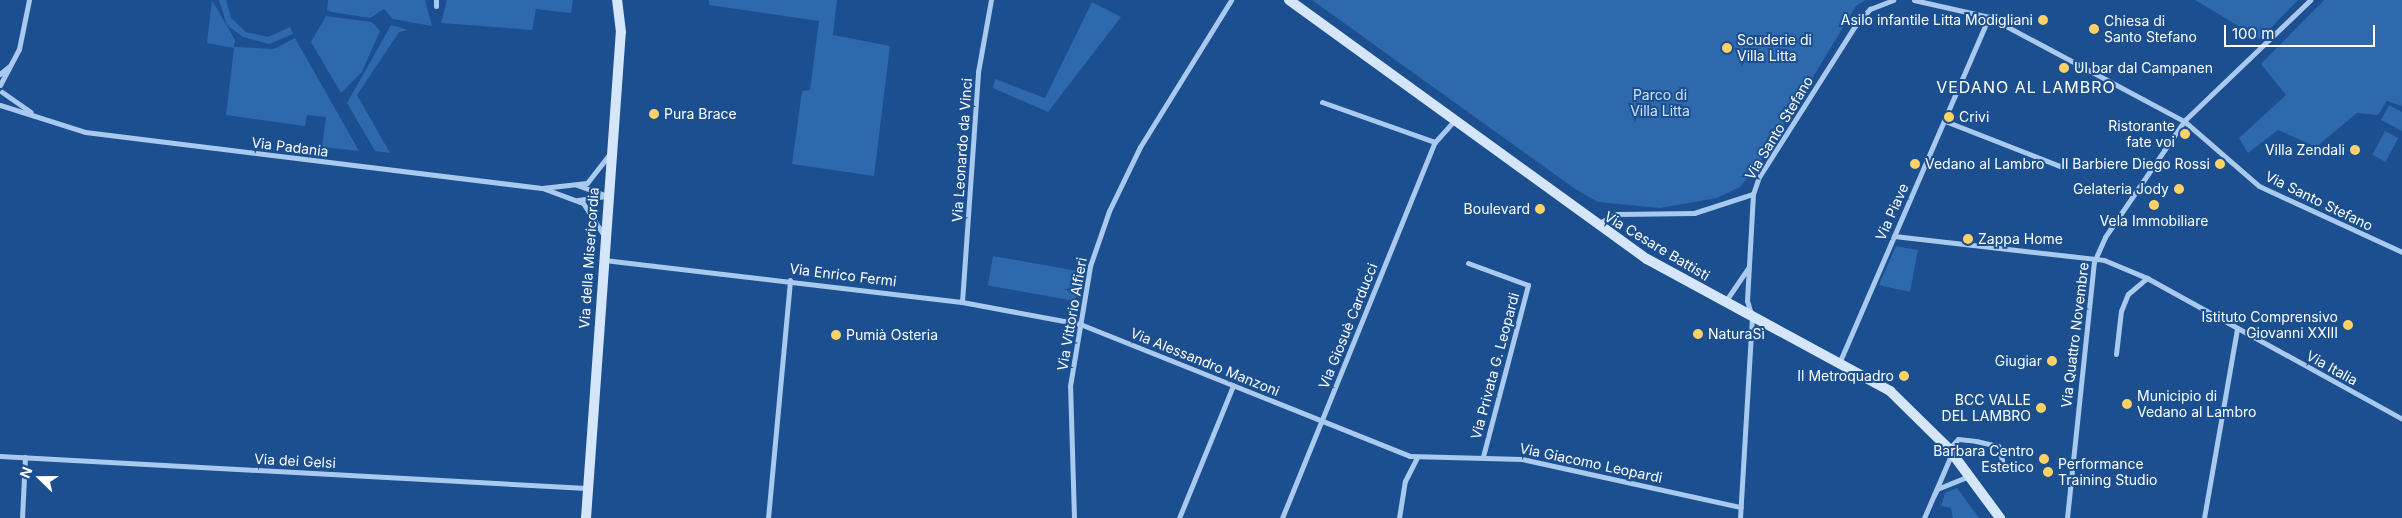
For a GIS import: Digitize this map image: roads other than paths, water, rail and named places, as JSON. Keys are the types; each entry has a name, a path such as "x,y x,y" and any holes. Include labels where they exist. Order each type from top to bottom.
{"main road":[{"name":"Via della Misericordia","path":"586,518 586,488 603,234 621,32 617,0"},
{"name":"Via Cesare Battisti","path":"1289,0 1595,225 1752,317 1840,361 1896,396 1950,451 2000,518"}],"street":[{"path":"0,85 11,65 29,0"},
{"name":"Via Leonardo da Vinci","path":"962,302 978,72 991,0"},
{"name":"Via Vittorio Alfieri","path":"1074,518 1070,386 1090,266 1110,211 1177,82 1231,0"},
{"name":"Via Santo Stefano","path":"1595,225 1617,214 1694,213 1753,194 1759,177 1855,26 1870,9 1893,0"},
{"name":"Via Santo Stefano","path":"1914,0 1989,17 2184,121 2259,186 2402,252"},
{"name":"Via Quattro Novembre","path":"2067,518 2094,262 2105,237 2184,121 2310,0"},
{"name":"Via Piave","path":"1840,361 1989,17"},
{"path":"0,74 11,65"},
{"path":"0,105 1,90"},
{"name":"Via Padania","path":"1,90 37,117"},
{"path":"1322,102 1434,142"},
{"name":"Via Padania","path":"0,105 85,132 542,188 575,200 596,216 603,234"},
{"name":"Via Giosuè Carducci","path":"1282,518 1434,142 1454,121"},
{"path":"1945,121 2065,168"},
{"name":"Via Padania","path":"542,188 587,183 611,151"},
{"name":"Via Padania","path":"574,184 607,196"},
{"path":"1740,518 1752,317 1747,301 1753,194"},
{"name":"Via Padania","path":"575,200 607,196"},
{"name":"Via Italia","path":"1894,236 2094,262 2104,260 2147,278 2402,419"},
{"name":"Via Enrico Fermi","path":"602,260 790,280 962,302 1080,324"},
{"name":"Via Privata G. Leopardi","path":"1468,263 1528,285 1482,456"},
{"path":"1725,302 1749,265"},
{"path":"2116,354 2120,310 2128,294 2147,278"},
{"path":"768,518 790,280"},
{"name":"Via Alessandro Manzoni","path":"1080,324 1321,422"},
{"path":"2204,518 2237,328"},
{"path":"1180,518 1233,386"},
{"name":"Via Giacomo Leopardi","path":"1321,422 1417,457 1482,456 1522,459 1741,507"},
{"path":"1924,518 1927,506 1950,451 1958,439 1998,446 2002,460"},
{"name":"Via dei Gelsi","path":"1,456 586,488"},
{"path":"1399,518 1405,481 1417,457"},
{"path":"22,518 25,458"},
{"path":"1927,506 1937,489 1970,476"}],"place":[{"name":"Asilo infantile Litta Modigliani","path":"2043,20"},
{"name":"Chiesa di Santo Stefano","path":"2094,29"},
{"name":"Scuderie di Villa Litta","path":"1727,48"},
{"name":"Ul bar dal Campanen","path":"2064,68"},
{"name":"Pura Brace","path":"654,114"},
{"name":"Crivi","path":"1949,117"},
{"name":"Ristorante fate voi","path":"2185,134"},
{"name":"Villa Zendali","path":"2355,150"},
{"name":"Vedano al Lambro","path":"1915,164"},
{"name":"Il Barbiere Diego Rossi","path":"2220,164"},
{"name":"Gelateria Jody","path":"2179,189"},
{"name":"Vela Immobiliare","path":"2154,205"},
{"name":"Boulevard","path":"1540,209"},
{"name":"Zappa Home","path":"1968,239"},
{"name":"Istituto Comprensivo Giovanni XXIII","path":"2348,325"},
{"name":"NaturaSì","path":"1698,334"},
{"name":"Pumià Osteria","path":"836,335"},
{"name":"Giugiar","path":"2052,361"},
{"name":"Il Metroquadro","path":"1904,376"},
{"name":"Municipio di Vedano al Lambro","path":"2127,404"},
{"name":"BCC VALLE DEL LAMBRO","path":"2041,408"},
{"name":"Barbara Centro Estetico","path":"2044,459"},
{"name":"Performance Training Studio","path":"2048,472"}],"district":[{"name":"VEDANO AL LAMBRO","path":"2026,87"}],"park label":[{"name":"Parco di Villa Litta","path":"1660,104"}]}
